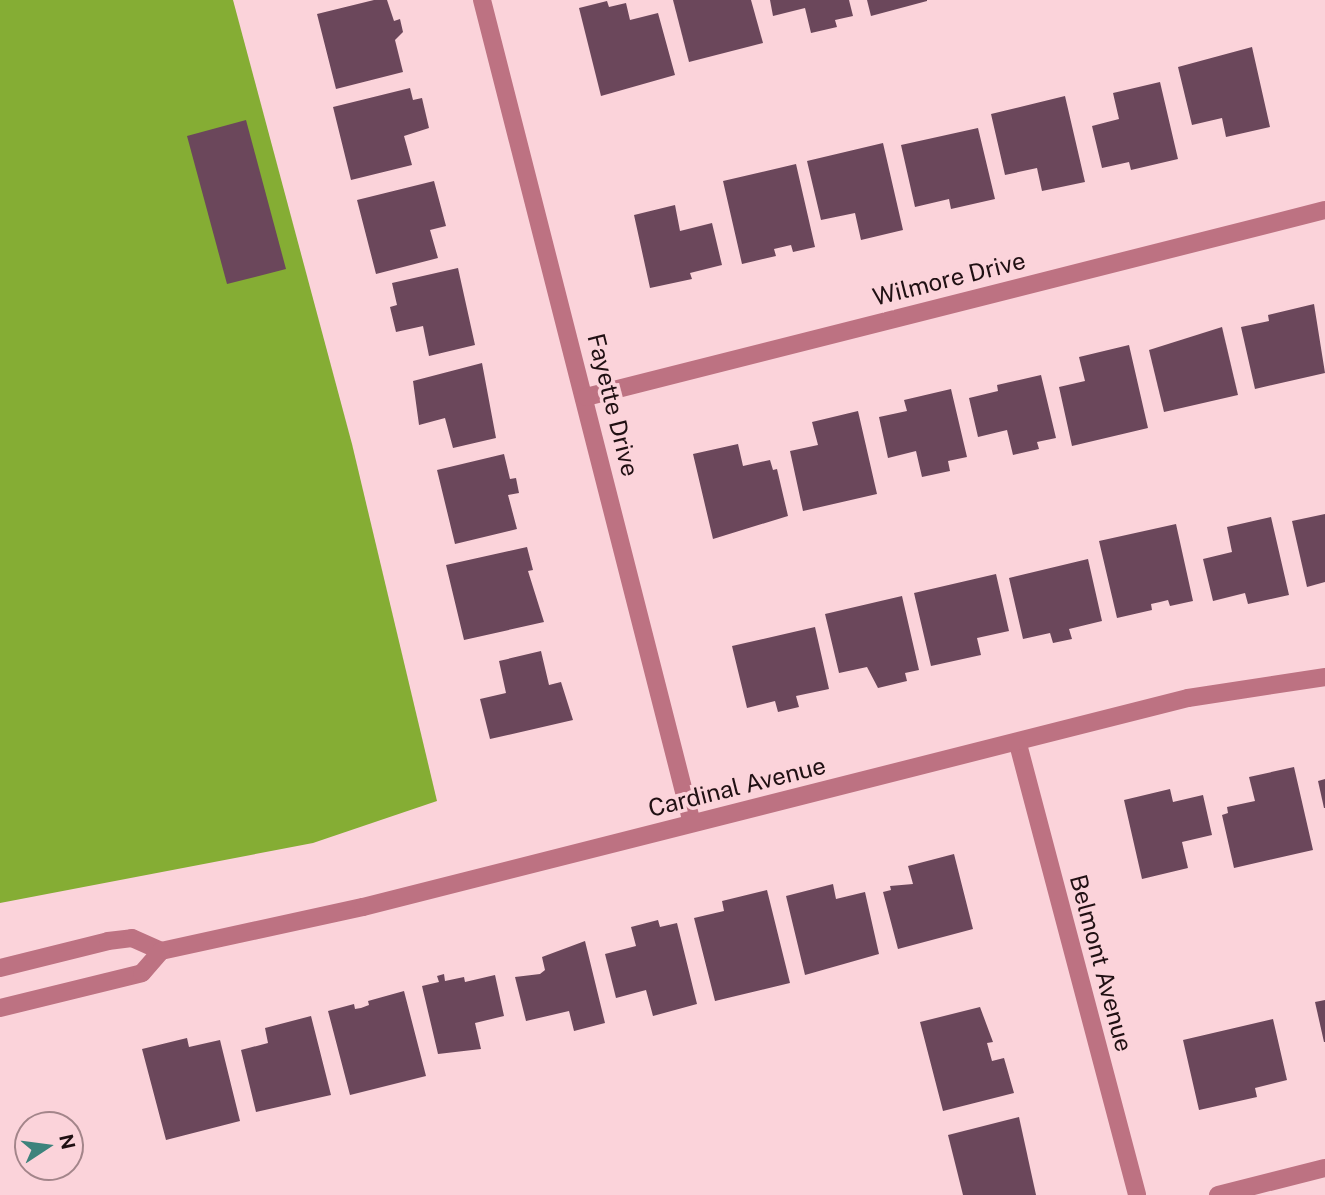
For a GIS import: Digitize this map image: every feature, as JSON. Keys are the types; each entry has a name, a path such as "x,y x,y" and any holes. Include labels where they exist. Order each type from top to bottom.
{"street":[{"name":"Fayette Drive","path":"482,0 586,397 692,823"},
{"name":"Wilmore Drive","path":"586,397 1325,210"},
{"name":"Cardinal Avenue","path":"160,951 363,908 692,823 1018,744 1188,698 1325,677"},
{"name":"Belmont Avenue","path":"1018,744 1137,1195"},
{"path":"0,968 107,941 132,939 160,951 142,973 0,1008"},
{"path":"1218,1195 1325,1168"}],"green space":[{"path":"0,0 233,0 352,444 437,801 313,843 0,903"}],"building":[{"path":"374,0 387,0 394,21 400,19 403,32 395,40 403,72 336,89 317,14"},
{"path":"673,0 751,0 763,43 689,62"},
{"path":"770,0 849,0 853,16 835,20 837,27 811,33 805,8 773,16"},
{"path":"867,0 927,0 927,1 871,16"},
{"path":"607,1 609,7 626,3 630,20 658,13 675,75 601,96 579,8"},
{"path":"1252,47 1270,127 1226,137 1222,118 1192,125 1178,67"},
{"path":"1160,82 1178,159 1131,170 1129,162 1102,168 1092,126 1119,119 1113,93"},
{"path":"410,88 413,100 422,98 429,128 404,136 412,165 351,180 333,107"},
{"path":"1065,96 1085,182 1042,191 1037,168 1005,175 991,114"},
{"path":"246,120 286,269 227,284 187,136"},
{"path":"978,128 995,199 951,209 949,199 915,207 901,145"},
{"path":"883,143 903,230 861,240 855,213 821,220 807,161"},
{"path":"796,164 815,247 793,252 791,245 774,249 776,256 742,264 723,181"},
{"path":"434,181 446,226 430,230 438,258 376,274 357,200"},
{"path":"675,205 680,231 712,223 722,265 690,273 692,279 650,288 634,215"},
{"path":"458,268 475,345 429,356 423,326 396,332 390,307 397,305 392,283"},
{"path":"1314,304 1325,373 1255,389 1241,327 1269,321 1268,315"},
{"path":"1222,327 1238,395 1164,412 1149,350"},
{"path":"1129,345 1148,428 1072,446 1059,387 1085,381 1079,357"},
{"path":"482,363 496,438 453,448 445,418 419,425 413,381"},
{"path":"1041,375 1056,438 1037,442 1039,449 1013,455 1007,430 978,437 969,398 998,391 997,385"},
{"path":"951,389 967,457 948,461 950,471 922,477 916,451 888,458 879,417 907,411 904,400"},
{"path":"858,411 877,494 803,511 790,451 818,445 812,422"},
{"path":"738,444 743,466 770,460 773,470 777,469 788,516 713,539 693,454"},
{"path":"504,454 510,479 516,478 519,493 508,495 517,529 455,544 437,470"},
{"path":"1325,514 1325,582 1307,587 1292,521"},
{"path":"1271,517 1289,595 1248,604 1245,593 1213,601 1203,559 1232,552 1227,527"},
{"path":"1176,524 1193,601 1170,606 1168,600 1151,604 1152,610 1117,618 1099,541"},
{"path":"527,547 533,570 528,571 544,622 464,640 446,565"},
{"path":"1088,559 1102,621 1069,629 1072,639 1053,643 1050,633 1023,639 1009,578"},
{"path":"996,574 1009,631 977,638 981,655 931,666 914,593"},
{"path":"902,596 919,670 905,673 907,681 878,688 867,667 839,673 825,614"},
{"path":"815,627 829,689 796,696 799,707 778,712 775,701 747,708 732,646"},
{"path":"541,651 549,685 561,682 573,720 490,739 480,699 506,693 499,661"},
{"path":"1294,767 1313,850 1234,868 1222,815 1228,813 1227,807 1255,801 1249,777"},
{"path":"1325,779 1325,808 1324,808 1318,781"},
{"path":"1170,789 1173,802 1203,795 1212,835 1182,842 1188,868 1142,879 1124,800"},
{"path":"954,854 973,929 898,949 883,892 891,890 890,886 913,884 908,866"},
{"path":"833,884 836,899 865,892 879,954 805,975 786,896"},
{"path":"767,890 790,983 715,1001 694,918 724,911 722,901"},
{"path":"658,920 660,927 677,923 697,1004 653,1016 646,990 616,998 605,954 636,946 631,927"},
{"path":"585,941 605,1023 574,1031 569,1011 526,1021 515,977 540,974 545,970 542,957"},
{"path":"444,974 445,981 464,977 465,982 495,975 504,1016 475,1023 481,1049 438,1054 422,986 439,982 437,976"},
{"path":"404,991 426,1076 350,1095 328,1011 354,1004 355,1009 361,1008 369,1005 368,1001"},
{"path":"1325,1000 1325,1042 1324,1042 1315,1002"},
{"path":"980,1007 993,1042 987,1043 992,1061 1004,1058 1014,1093 943,1111 920,1022"},
{"path":"311,1016 331,1095 256,1112 241,1050 268,1043 265,1028"},
{"path":"1273,1019 1287,1080 1255,1088 1257,1097 1199,1110 1183,1040"},
{"path":"187,1038 189,1047 220,1040 240,1121 166,1140 142,1049"},
{"path":"1019,1117 1036,1195 963,1195 948,1135"}]}
